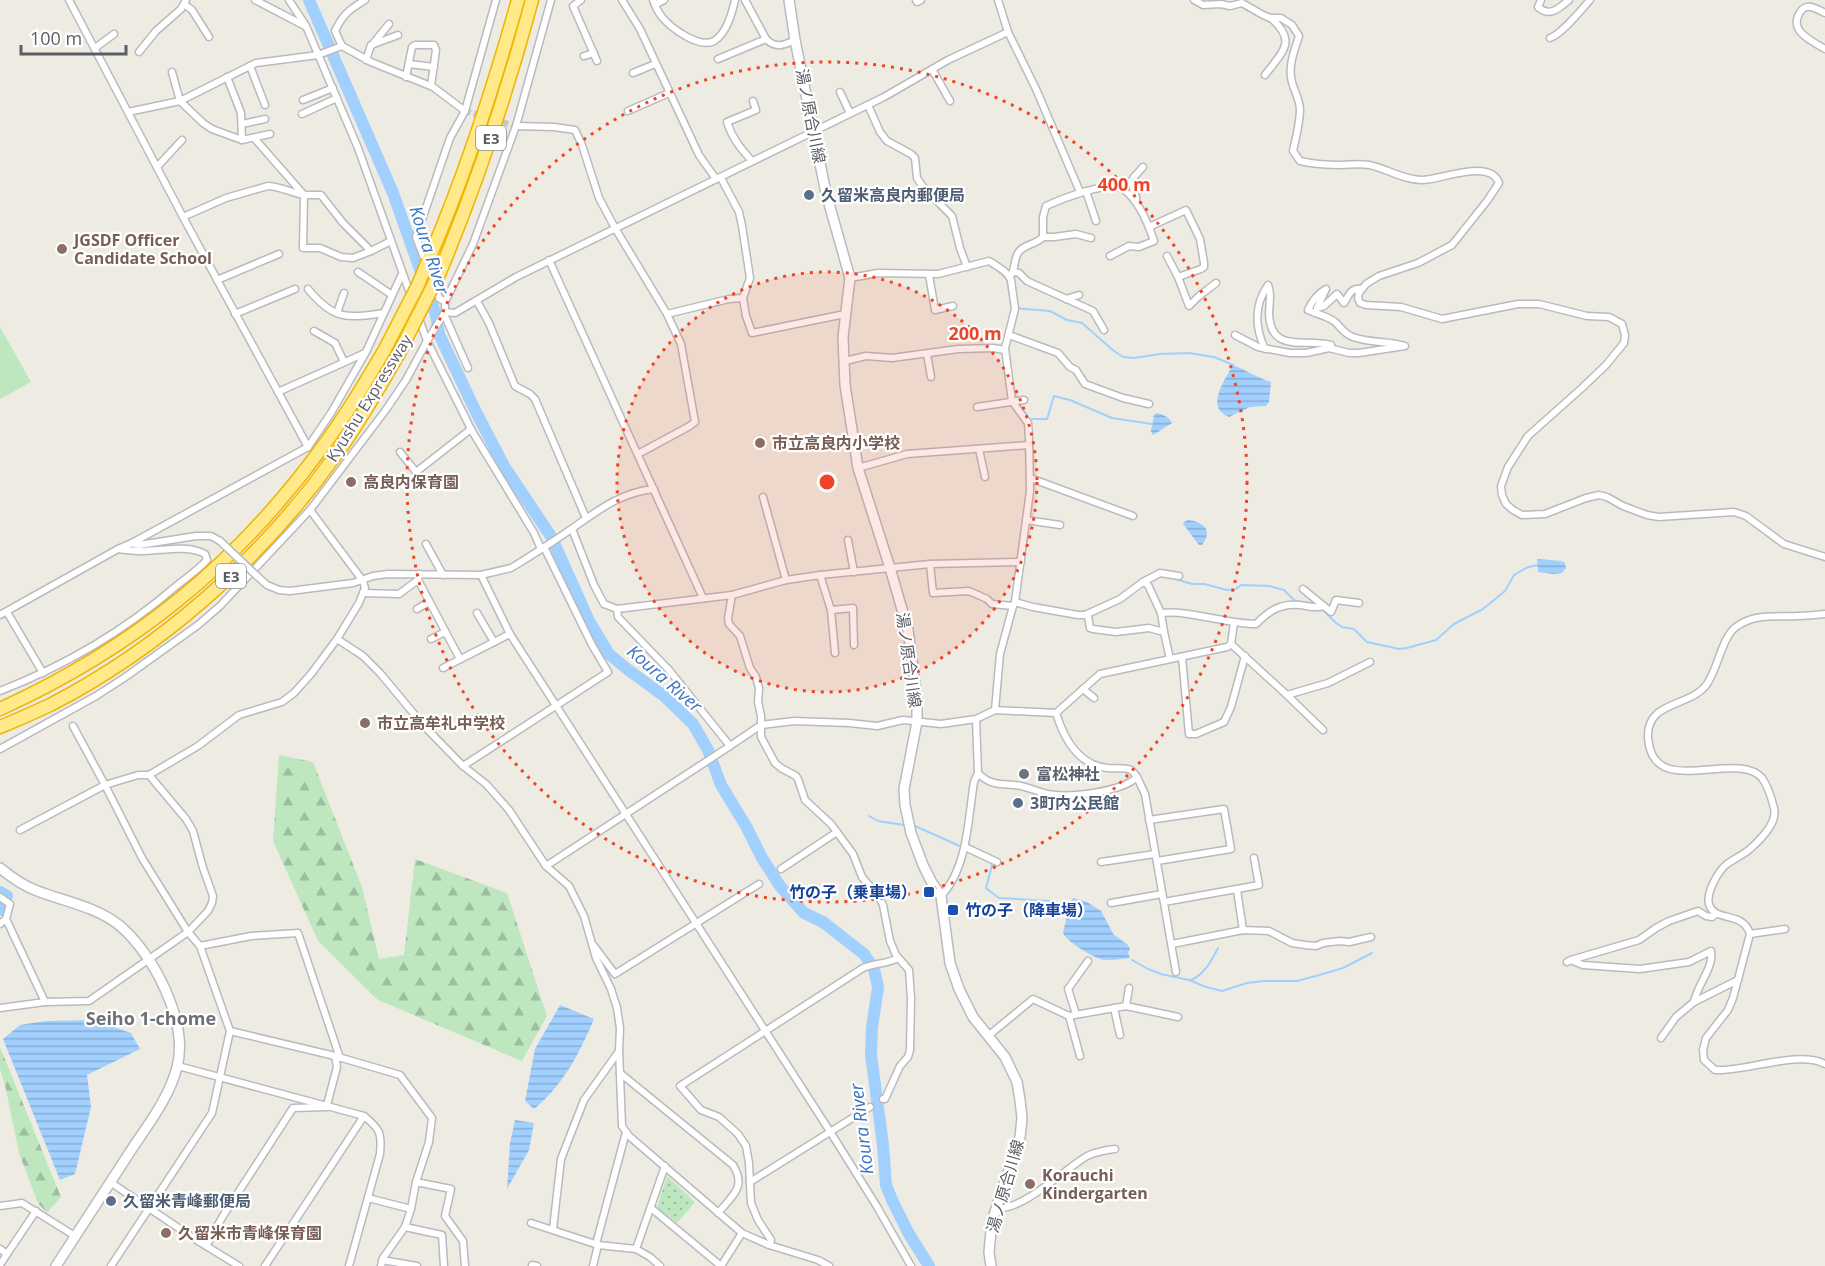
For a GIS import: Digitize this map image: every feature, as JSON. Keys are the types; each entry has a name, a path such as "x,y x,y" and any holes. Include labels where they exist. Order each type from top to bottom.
{"highway":[{"name":"Kyushu Expressway","path":"0,710 86,666 178,601 252,533 322,448 385,349 418,285 446,220 474,145 518,0"},
{"name":"Kyushu Expressway","path":"0,728 51,704 96,678 146,645 198,605 230,577 294,508 335,456 398,355 440,272 483,161 532,0"}],"main road":[{"name":"湯ノ原合川線","path":"789,0 826,193 850,278 843,337 845,385 858,468 891,568 908,630 917,699 917,722 904,789 905,805 911,833 923,865 941,896 950,963 959,989 972,1017 1005,1056 1017,1082 1022,1118 1020,1137 991,1229 989,1252 991,1266"},
{"path":"0,868 13,879 33,889 104,915 126,933 148,960 174,1011 179,1030 178,1066 164,1098 56,1266"}],"street":[{"path":"69,0 183,218 308,447"},
{"path":"255,0 306,26"},
{"path":"290,0 320,54 358,148 426,341 471,429 544,547 592,645 608,672 463,766"},
{"path":"348,0 351,9"},
{"path":"365,0 345,12 335,31 340,46 366,60 431,86 465,111"},
{"path":"445,302 439,298 416,237 450,138 465,111 496,0"},
{"path":"0,749 124,678 198,625 220,606 310,510 406,380 443,314 445,302 473,244 516,126 551,0"},
{"path":"581,0 573,6 597,61"},
{"path":"622,0 640,29 699,156 718,178 739,212 750,278 743,298 752,333 845,314"},
{"path":"664,0 654,2 661,16 670,26 695,41 706,43 715,40 723,31 730,18 735,0"},
{"path":"746,0 766,39 772,44 779,46 795,40"},
{"path":"916,0 917,2 921,0"},
{"path":"998,0 1008,32 1096,221"},
{"path":"1194,0 1203,5 1230,6 1242,3 1270,18 1282,28 1286,40 1284,49 1265,75"},
{"path":"1540,0 1538,7 1549,13 1556,11 1569,0"},
{"path":"1550,38 1555,36 1590,0"},
{"path":"139,52 185,2 209,37"},
{"path":"1825,12 1806,4 1797,20 1798,28 1825,50"},
{"path":"1270,18 1281,18 1292,25 1299,36 1291,64 1291,79 1300,106 1300,120 1293,151 1300,161 1318,164 1370,165 1422,180 1482,171 1493,175 1499,183 1452,245 1418,263 1379,276 1366,284 1359,293 1359,300"},
{"path":"366,60 371,45 389,24"},
{"path":"443,314 455,313 549,260 868,105 948,60 1008,32"},
{"path":"95,48 114,33"},
{"path":"371,45 398,35"},
{"path":"718,58 766,39"},
{"path":"406,76 412,47 434,45 436,50 431,86"},
{"path":"128,112 180,101 256,63 320,54 340,46"},
{"path":"584,56 594,52"},
{"path":"409,63 434,67"},
{"path":"633,73 655,64"},
{"path":"250,66 265,105"},
{"path":"932,69 950,100"},
{"path":"172,72 180,101 212,129 242,140 270,134"},
{"path":"227,77 241,113 242,140"},
{"path":"303,100 333,88"},
{"path":"840,92 849,113"},
{"path":"628,111 669,93"},
{"path":"303,114 337,98"},
{"path":"752,161 738,145 727,122 756,110 753,100"},
{"path":"868,105 880,132 887,141 915,158 917,178 952,216 967,267"},
{"path":"242,124 265,119"},
{"path":"516,126 561,127 575,130 599,198 667,314 681,344 695,422 638,454"},
{"path":"255,139 304,195 303,248 320,248 341,257 353,258 391,241"},
{"path":"157,166 182,140"},
{"path":"1110,256 1129,246 1139,247 1154,241 1136,201 1131,182 1143,167"},
{"path":"183,218 226,198 274,186 288,192 321,195 343,223 370,251"},
{"path":"995,710 1000,654 1014,604 1030,491 1028,423 1012,402 1005,350 1015,309 1012,274 1017,253 1036,243 1042,237 1046,206 1083,192 1116,186 1136,201"},
{"path":"1149,227 1186,210 1200,239 1204,267 1178,277"},
{"path":"1042,237 1076,234 1091,238"},
{"path":"217,280 279,254"},
{"path":"1167,256 1189,306 1216,283"},
{"path":"549,260 703,598"},
{"path":"850,278 878,273 930,275 989,261 1012,274 1019,273 1027,280 1094,311 1104,330"},
{"path":"358,272 392,295"},
{"path":"0,615 308,447 331,413 366,352 402,274"},
{"path":"930,275 935,310 953,306"},
{"path":"1265,349 1259,337 1257,324 1261,295 1268,285 1271,329 1275,336 1290,343 1329,345 1349,353 1405,346 1351,337 1333,320 1308,310 1320,292 1326,289 1317,308 1324,306 1336,294 1344,303"},
{"path":"235,314 295,289"},
{"path":"309,289 315,297 338,313 353,317 384,313"},
{"path":"1344,303 1352,290 1362,289"},
{"path":"338,313 344,293"},
{"path":"1066,299 1079,295"},
{"path":"667,314 729,299 743,298"},
{"path":"1344,303 1359,300 1366,305 1401,307 1442,319 1518,304 1539,304 1587,316 1609,317 1622,324 1625,335 1624,343 1598,372 1528,436 1519,448 1501,486 1506,504 1522,515 1545,514 1599,495 1647,515 1659,517 1734,512 1746,516 1785,544 1825,557"},
{"path":"477,301 515,386 530,393 535,399 586,518"},
{"path":"443,314 468,368"},
{"path":"314,331 335,343 344,362"},
{"path":"1009,335 1058,353 1070,367 1076,370 1084,384 1149,404"},
{"path":"1235,335 1265,349 1290,353 1338,349"},
{"path":"845,361 866,356 892,358 958,349 1005,350"},
{"path":"278,392 366,352"},
{"path":"927,354 931,377"},
{"path":"977,407 1024,400"},
{"path":"400,452 416,472 471,429"},
{"path":"858,468 907,454 1029,445"},
{"path":"979,449 986,477"},
{"path":"1029,478 1133,516"},
{"path":"132,543 139,545 196,536 211,536 220,541 267,585 279,590 290,591 353,584 373,576 388,574 418,577 481,575 511,568 624,495 654,489"},
{"path":"763,497 786,580"},
{"path":"20,830 105,785 149,774 198,746 239,715 282,702 294,693 337,639 365,588 363,581 310,510"},
{"path":"1026,520 1060,525"},
{"path":"572,529 604,604 617,609 732,595 786,580 820,575 930,564 1021,562"},
{"path":"848,540 854,572"},
{"path":"426,543 443,575"},
{"path":"0,691 79,655 158,602 207,560 205,555 199,551 187,549 138,551 118,549"},
{"path":"930,564 933,593 969,591 987,599 992,604 1014,604 1078,615 1085,615 1120,599 1160,573 1179,576"},
{"path":"481,575 510,634 831,1133 911,1266"},
{"path":"820,575 831,610 835,653"},
{"path":"363,593 399,594 418,577"},
{"path":"418,577 460,659"},
{"path":"1143,582 1148,585 1161,613 1170,659"},
{"path":"1303,589 1321,607 1331,612 1336,600 1359,603"},
{"path":"732,595 729,624 740,636 750,668 756,677 759,688 761,737 775,763 796,776 805,800 837,832 853,854 862,877 883,905 890,941 898,958 909,970 911,977 910,1050 883,1099"},
{"path":"417,609 429,602"},
{"path":"1161,613 1256,624 1269,611 1282,605 1321,607"},
{"path":"831,610 853,608 854,645"},
{"path":"617,609 618,617 669,670 730,746"},
{"path":"7,612 43,673"},
{"path":"477,613 494,642"},
{"path":"1825,614 1759,617 1737,626 1725,643 1716,668 1707,684 1699,693 1666,707 1651,720 1648,731 1649,748 1659,765 1666,769 1705,771 1732,768 1755,773 1762,779 1775,810 1768,830 1750,849 1724,866 1710,888 1709,907 1716,914 1740,920 1748,927 1750,934 1728,1010 1706,1038 1703,1050 1704,1060 1714,1070 1722,1071 1761,1064 1807,1060 1825,1064"},
{"path":"1085,615 1088,616 1090,628 1094,629 1116,632 1149,628 1164,632"},
{"path":"546,866 761,725 794,721 877,726 903,720 942,724 976,719 995,710 1056,713 1100,674 1227,647 1231,644 1234,623"},
{"path":"431,639 445,632"},
{"path":"443,668 510,634"},
{"path":"337,639 363,656 424,726 463,766 486,784 509,810 546,866 569,886 584,916 596,958 612,989 617,1008 620,1028 622,1126 626,1132 639,1146 742,1233 829,1266"},
{"path":"1231,644 1323,730"},
{"path":"1182,657 1189,734 1196,734 1224,722 1231,707 1245,656"},
{"path":"1287,696 1328,683 1370,662"},
{"path":"1083,689 1094,698"},
{"path":"1056,713 1073,750 1082,760 1098,767 1132,771 1145,794 1176,972"},
{"path":"941,896 950,886 965,847 974,782 978,772 976,719"},
{"path":"73,726 142,858 188,932 200,946 230,1031 212,1113 111,1266"},
{"path":"978,772 984,779 994,783 1020,786 1048,794 1070,795 1116,789 1131,783 1137,777"},
{"path":"0,1008 45,1002 89,1000 188,932 208,911 213,896 192,831 186,819 149,774"},
{"path":"1149,820 1224,809 1231,849 1157,861"},
{"path":"781,869 837,832"},
{"path":"965,847 997,862"},
{"path":"1101,862 1155,854"},
{"path":"1164,902 1259,885 1254,858"},
{"path":"592,943 615,974 759,884"},
{"path":"1237,890 1243,930"},
{"path":"1111,903 1162,894"},
{"path":"0,897 10,904 6,919 0,924"},
{"path":"1694,1002 1699,986 1706,975 1711,951 1689,962 1640,969 1583,965 1569,961 1639,940 1663,925 1698,911 1712,917 1716,914"},
{"path":"6,919 45,1002"},
{"path":"1750,934 1785,929"},
{"path":"1172,944 1243,930 1269,931 1292,943 1316,946 1323,943 1349,942 1371,937"},
{"path":"200,946 251,936 298,933 338,1057 331,1106"},
{"path":"769,1245 771,1240 758,1220 751,1203 746,1146 738,1134 719,1117 701,1110 680,1086 866,967 894,961 898,958"},
{"path":"1080,1056 1068,988 1088,961"},
{"path":"1661,1038 1676,1017 1694,1002 1738,980"},
{"path":"1126,1006 1129,988"},
{"path":"988,1036 1033,999 1073,1015 1126,1006 1178,1017"},
{"path":"1114,1008 1120,1035"},
{"path":"230,1031 338,1057 399,1075 432,1118 429,1142 405,1227 382,1263 417,1266"},
{"path":"553,1229 561,1159 584,1100 619,1050"},
{"path":"178,1066 364,1116 378,1127 382,1139 380,1154 349,1266"},
{"path":"621,1073 733,1165 739,1174 738,1188 718,1213"},
{"path":"206,1245 293,1108 331,1106"},
{"path":"750,1182 870,1107"},
{"path":"265,1266 364,1116"},
{"path":"593,1266 626,1132"},
{"path":"997,1208 1006,1209 1044,1188 1087,1156 1115,1149"},
{"path":"636,1250 665,1166"},
{"path":"110,1182 239,1266"},
{"path":"416,1182 451,1189 445,1216 463,1241 465,1266"},
{"path":"368,1198 411,1209"},
{"path":"0,1206 22,1203 75,1236"},
{"path":"651,1208 721,1266 742,1233"},
{"path":"0,1265 36,1212"},
{"path":"531,1223 597,1245 636,1250 650,1257 660,1266"},
{"path":"405,1227 442,1235 444,1266"},
{"path":"0,1249 7,1254"}],"green space":[{"path":"0,327 31,382 0,399"},
{"path":"279,755 313,762 362,887 379,959 404,955 415,859 507,893 547,1016 522,1061 378,1000 318,941 273,841"},
{"path":"0,1047 61,1197 47,1213 38,1203 19,1153 0,1070"},
{"path":"667,1176 695,1202 677,1223 657,1208"}],"water":[{"path":"1233,365 1271,382 1269,402 1266,406 1250,407 1229,417 1222,413 1217,401"},
{"path":"1157,413 1164,415 1172,423 1153,435 1151,431 1154,415"},
{"path":"1188,520 1202,525 1207,531 1202,545 1199,545 1183,524"},
{"path":"1538,559 1562,561 1566,568 1562,573 1538,572"},
{"path":"1073,898 1087,902 1101,911 1114,935 1127,944 1130,949 1128,953 1130,958 1100,959 1082,950 1066,937 1063,933"},
{"path":"560,1005 594,1019 570,1068 554,1089 534,1109 525,1101 535,1049"},
{"path":"93,1020 131,1033 140,1049 87,1075 91,1107 75,1174 60,1180 3,1039 20,1025 46,1021"},
{"path":"515,1120 534,1123 529,1150 507,1189 510,1143"}],"waterway":[{"name":"Koura River","path":"309,0 393,193 436,315 439,334 504,466 552,538 588,619 609,654 664,696 693,724 708,750 721,785 780,886 804,913 823,922 864,954 874,969 878,987 871,1055 886,1185 909,1234 929,1266"},
{"path":"1007,280 1012,308 1050,311 1067,320 1082,323 1123,357 1189,353 1214,357 1233,365"},
{"path":"1032,419 1047,419 1054,396 1070,400 1112,418 1152,424"},
{"path":"1169,577 1192,584 1204,584 1227,590 1236,589 1241,585 1269,586 1284,590 1295,601 1317,604 1336,623 1342,627 1354,629 1367,642 1399,649 1436,640 1454,624 1483,609 1505,591 1514,575 1537,565"},
{"path":"869,816 878,821 904,825"},
{"path":"915,826 962,847"},
{"path":"991,862 986,888 999,898 1050,901"},
{"path":"0,892 7,896"},
{"path":"0,910 3,904"},
{"path":"1191,980 1204,971 1218,948"},
{"path":"1132,960 1161,974 1222,991 1247,983 1297,981 1343,968 1372,953"}],"tunnel":[{"path":"465,111 485,117"},
{"path":"494,120 516,126"}],"place":[{"name":"久留米高良内郵便局","path":"809,195"},
{"name":"JGSDF Officer Candidate School","path":"62,249"},
{"name":"市立高良内小学校","path":"760,443"},
{"name":"高良内保育園","path":"351,482"},
{"name":"市立高牟礼中学校","path":"365,723"},
{"name":"富松神社","path":"1024,774"},
{"name":"3町内公民館","path":"1018,803"},
{"name":"竹の子（乗車場）","path":"929,892"},
{"name":"竹の子（降車場）","path":"953,910"},
{"name":"Korauchi Kindergarten","path":"1030,1184"},
{"name":"久留米青峰郵便局","path":"111,1201"},
{"name":"久留米市青峰保育園","path":"166,1233"}],"district":[{"name":"Seiho 1-chome","path":"151,1018"}]}
